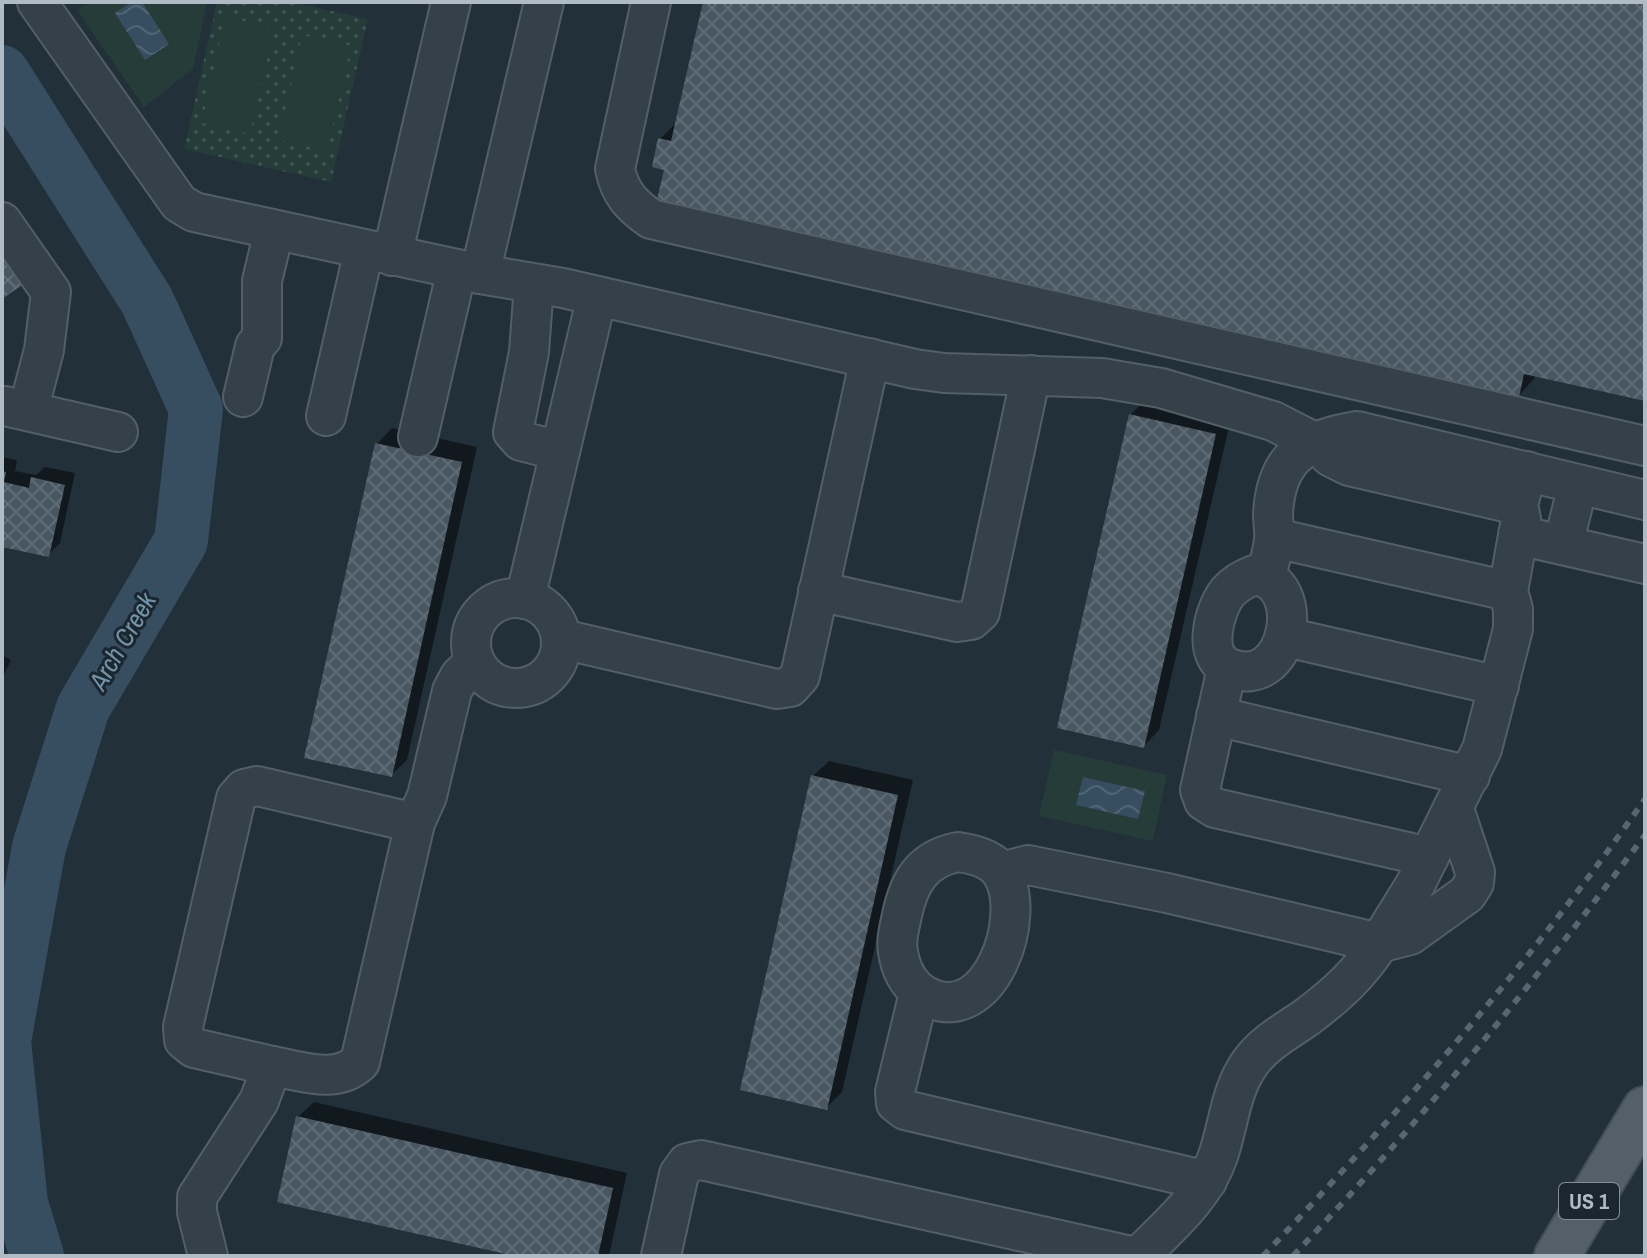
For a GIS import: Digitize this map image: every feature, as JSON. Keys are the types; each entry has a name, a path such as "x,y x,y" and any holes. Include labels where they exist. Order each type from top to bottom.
{"main road":[{"name":"US 1","path":"1557,1256 1633,1154 1645,1109"}],"street":[{"path":"37,2 179,203 194,212 469,272 597,296 944,373 1102,378 1161,388 1273,421 1316,443 1331,457 1349,466 1524,496 1645,500"},
{"path":"326,416 378,253 451,2"},
{"path":"418,437 469,272 544,2"},
{"path":"651,2 615,169 619,188 632,206 651,219 1645,446"},
{"path":"2,222 51,292 44,350 15,409 118,432"},
{"path":"243,397 255,346 262,338 262,281 274,231"},
{"path":"534,285 529,352 513,432 521,441 560,451"},
{"path":"525,599 597,296"},
{"path":"562,639 777,689 790,687 800,676 870,358"},
{"path":"818,591 957,622 971,620 980,612 1031,375"},
{"path":"1266,576 1275,538 1273,516 1281,471 1288,461 1316,443"},
{"path":"1524,496 1542,496 1627,516 1645,509"},
{"path":"1524,496 1563,545 1645,564"},
{"path":"1139,1256 1190,1205 1207,1181 1218,1156 1233,1095 1252,1060 1361,972 1400,912 1462,792 1482,749 1513,629 1513,609 1508,591 1524,496"},
{"path":"1563,545 1573,505"},
{"path":"1275,538 1508,591"},
{"path":"1254,575 1266,576 1277,585 1286,611 1286,637 1277,657 1264,666 1248,671 1227,668 1216,656 1212,637 1220,605 1229,591 1243,579 1254,575"},
{"path":"511,598 538,603 558,624 562,639 556,665 547,676 522,688 507,688 494,683 475,662 471,648 471,634 476,621 497,602 511,598"},
{"path":"1286,637 1499,686"},
{"path":"415,823 257,786 244,789 236,798 183,1027 184,1040 194,1048 272,1066 336,1076 349,1073 360,1062 415,823 427,796 452,691 460,676 475,662"},
{"path":"1227,668 1200,790 1204,801 1215,808 1429,857"},
{"path":"1216,716 1462,792"},
{"path":"1001,872 1028,865 1167,893 1379,943 1410,935 1467,894 1474,883 1475,872 1462,792"},
{"path":"958,852 988,861 1001,872 1008,890 1009,907 999,966 978,991 961,1000 933,1000 919,993 907,978 896,943 907,890 928,865 945,855 958,852"},
{"path":"919,993 895,1092 896,1103 905,1110 1207,1181"},
{"path":"212,1255 197,1212 197,1197 259,1101 272,1066"},
{"path":"661,1256 679,1174 687,1163 701,1160 1131,1256"}],"green space":[{"path":"90,2 207,2 193,69 144,107 77,10"},
{"path":"217,2 291,2 368,19 331,182 184,149"},
{"path":"225,17 274,28 250,134 202,123"},
{"path":"302,35 351,46 327,151 279,140"},
{"path":"1054,750 1167,775 1153,841 1039,816"}],"water":[{"path":"132,2 142,2 169,44 145,60 115,13"},
{"path":"1083,777 1145,791 1138,819 1076,805"}],"building":[{"path":"703,2 1645,2 1645,401 1524,374 1519,397 1505,394 1504,399 655,208 664,170 652,167 658,138 671,141"},
{"path":"2,234 32,278 2,299"},
{"path":"1129,414 1216,434 1144,748 1057,728"},
{"path":"375,443 462,462 392,777 304,758"},
{"path":"2,471 6,472 4,482 29,488 31,477 65,485 49,557 2,547"},
{"path":"811,775 898,795 827,1110 740,1090"},
{"path":"296,1116 613,1188 598,1256 514,1256 277,1202"}],"waterway":[{"name":"Arch Creek","path":"2,72 147,301 196,409 181,541 83,708 39,847 4,1041 21,1203 37,1256"}],"railway":[{"path":"1263,1256 1463,1035 1556,919 1645,799"},
{"path":"1293,1256 1386,1155 1475,1051 1645,835"}]}
